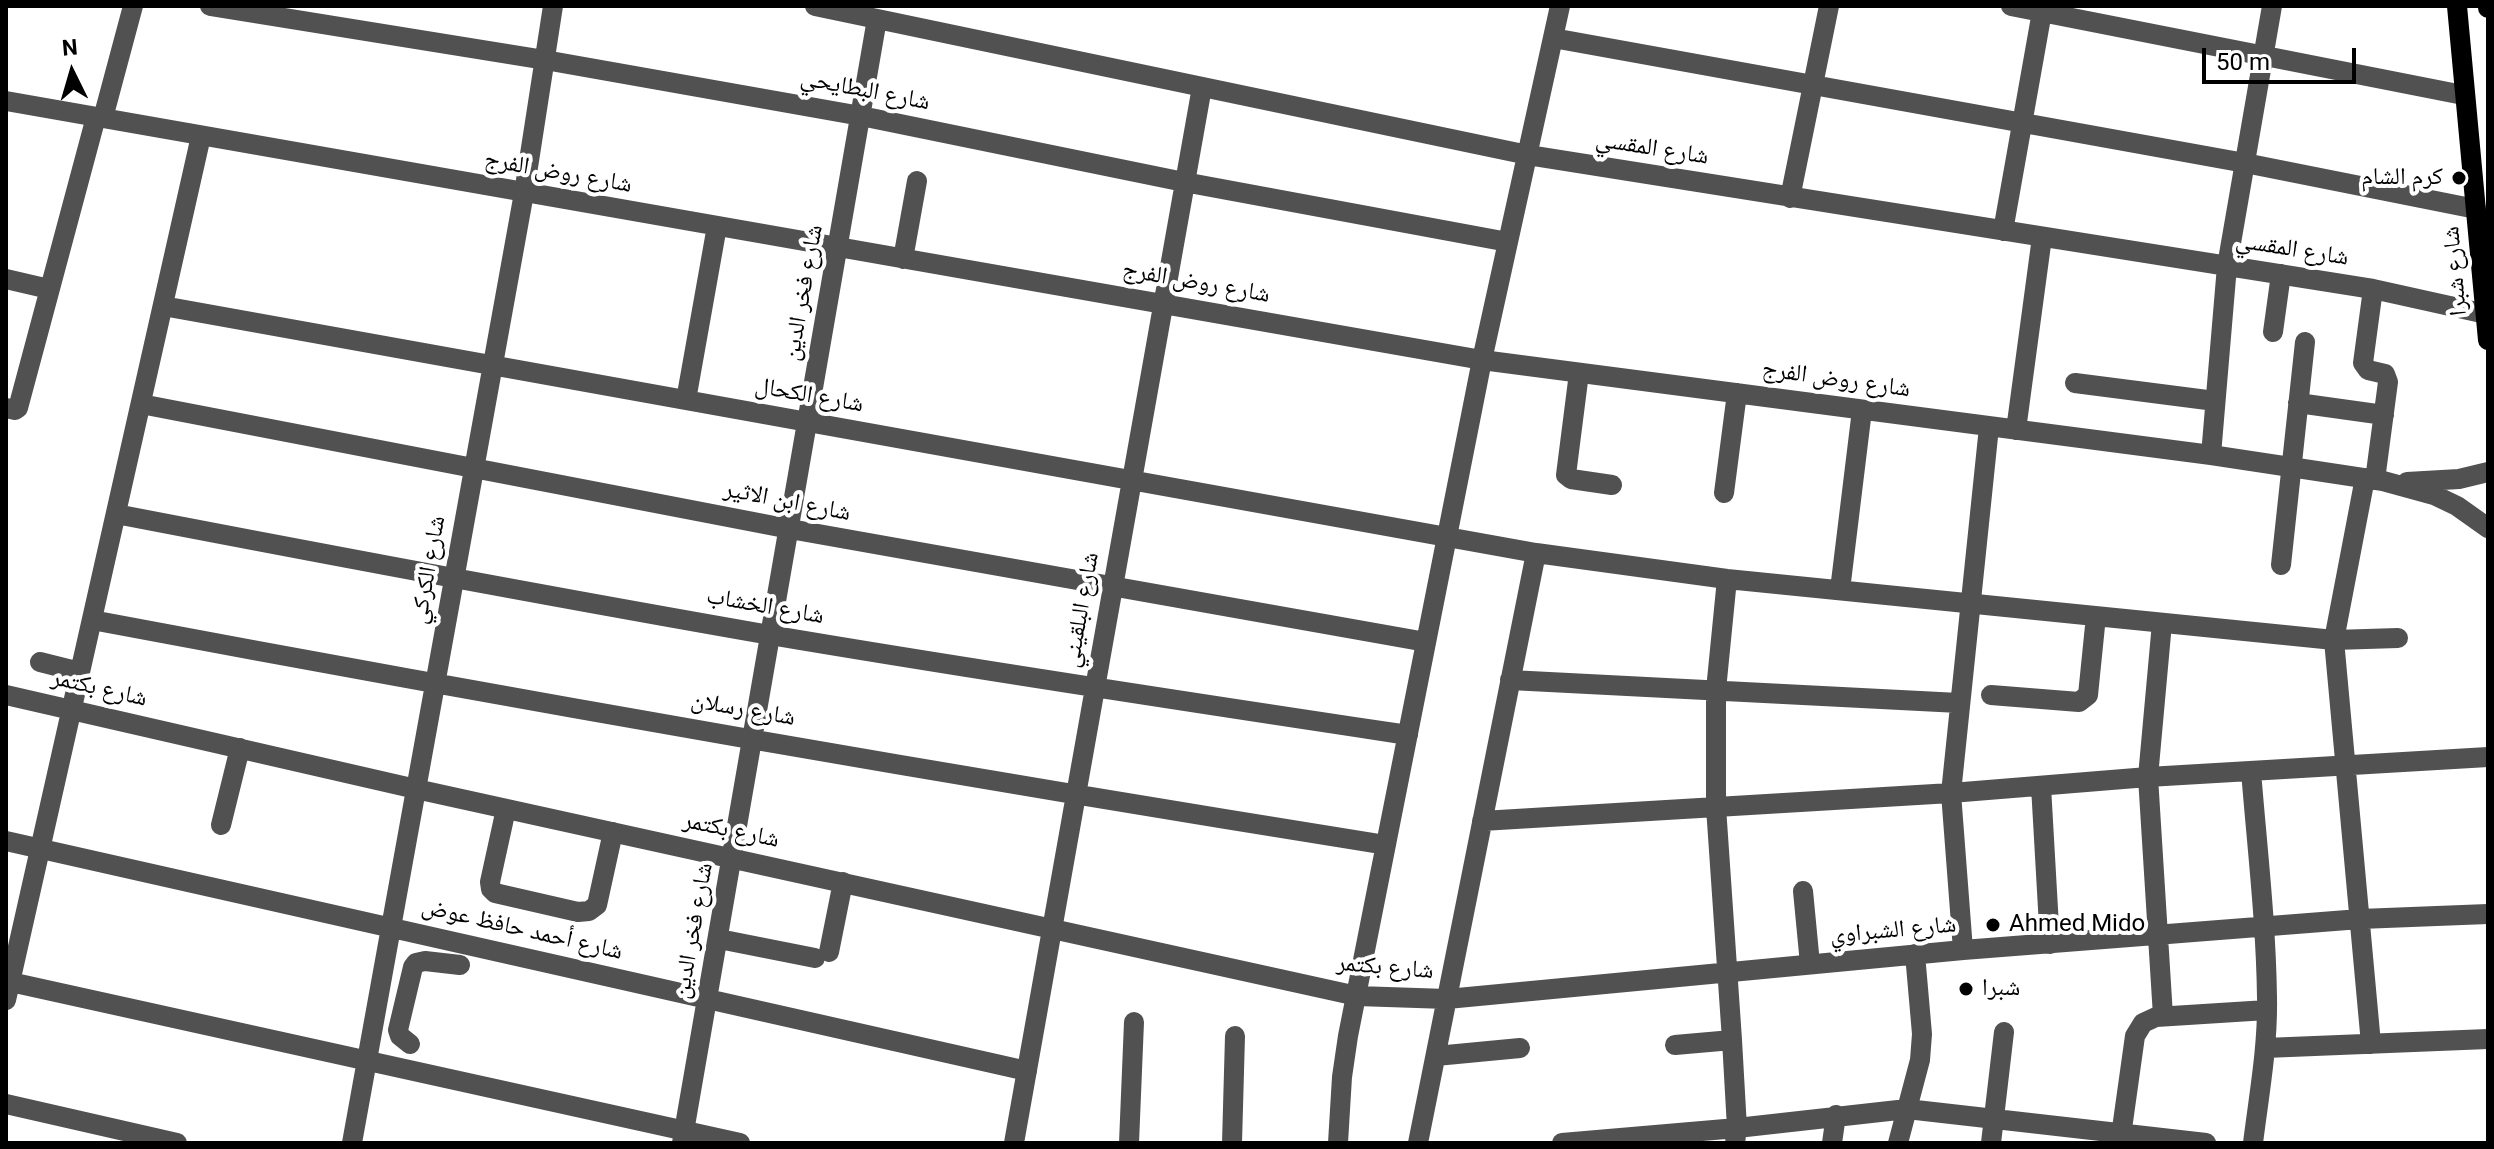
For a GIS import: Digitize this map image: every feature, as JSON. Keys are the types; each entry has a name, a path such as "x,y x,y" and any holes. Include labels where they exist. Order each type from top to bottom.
{"main road":[{"name":"شارع شبرا","path":"2457,6 2463,95 2480,186 2476,209 2485,262 2488,340"}],"street":[{"path":"6,408 18,408 49,289 133,6"},
{"name":"شارع البطايحي","path":"210,6 545,60 861,116 1184,182 1508,242"},
{"name":"شارع الكركي","path":"352,1143 524,193 553,6"},
{"name":"شارع المقسي","path":"815,6 1528,155 2373,289 2486,314"},
{"path":"1338,1143 1342,1077 1446,537 1560,6"},
{"path":"1790,198 1829,6"},
{"path":"2011,6 2042,9 2463,95"},
{"path":"2211,455 2227,266 2272,6"},
{"path":"2003,231 2042,9"},
{"name":"شارع فخر الدين","path":"683,1137 877,19"},
{"path":"1553,38 2245,163 2476,209"},
{"name":"شارع البلقيني","path":"1014,1143 1202,87"},
{"name":"شارع روض الفرج","path":"6,101 1482,360 2211,455 2375,480 2434,495 2457,506 2488,528"},
{"path":"201,136 7,988 367,1060 683,1137 740,1143"},
{"path":"903,259 917,181"},
{"path":"686,400 717,226"},
{"path":"2016,430 2042,237"},
{"path":"2273,332 2281,274"},
{"path":"6,279 49,289"},
{"path":"2371,1044 2334,640 2375,480 2388,379 2385,374 2368,370 2363,363 2373,289"},
{"name":"شارع الكحال","path":"163,306 1536,553 1727,579 2334,640 2398,638"},
{"path":"2281,565 2305,342"},
{"path":"1579,373 1566,475 1571,479 1612,485"},
{"path":"2075,383 2215,401"},
{"path":"1724,493 1737,393"},
{"path":"2298,403 2384,415"},
{"name":"شارع ابن الاثير","path":"141,404 790,529 1426,642"},
{"path":"1840,590 1862,410"},
{"path":"1963,950 1951,793 1989,427"},
{"name":"شارع روض الفرج","path":"2375,480 2431,481 2488,472"},
{"name":"شارع الخشاب","path":"116,514 454,579 772,635 1408,735"},
{"path":"1418,1143 1536,553"},
{"path":"1727,579 1716,690 1716,807 1736,1135"},
{"path":"1991,695 2085,700 2096,616"},
{"name":"شارع رسلان","path":"92,620 435,684 1076,795 1386,845"},
{"path":"2162,623 2148,777 2163,1016"},
{"path":"40,662 80,672"},
{"path":"1510,680 1959,703"},
{"name":"شارع بكتمر","path":"6,695 416,789 1357,996 1447,999"},
{"path":"221,825 240,748"},
{"path":"1482,821 2488,757"},
{"path":"2251,771 2264,927 2267,1010 2253,1143"},
{"path":"2041,786 2050,944"},
{"path":"506,809 491,889 495,893 578,912 589,911 597,905 613,832"},
{"name":"شارع أحمد حافظ عوض","path":"6,841 1027,1071"},
{"path":"719,939 822,955 843,882"},
{"path":"1803,891 1810,964"},
{"name":"شارع الشبراوي","path":"1447,999 1963,950 2360,919 2488,914"},
{"path":"1898,1143 1920,1060 1922,1034 1915,954"},
{"path":"410,1044 398,1030 416,963 425,961 460,965"},
{"path":"380,992 405,997"},
{"path":"2121,1138 2135,1036 2143,1023 2163,1016 2267,1010"},
{"path":"1129,1143 1134,1022"},
{"path":"1991,1143 2004,1032"},
{"path":"1232,1143 1235,1036"},
{"path":"2265,1048 2488,1039"},
{"path":"1675,1045 1732,1040"},
{"path":"1436,1056 1520,1048"},
{"path":"6,1104 177,1143"},
{"path":"1562,1143 1736,1135 1836,1115 1907,1109 1994,1117 2121,1138 2206,1143"},
{"path":"1832,1143 1836,1115"}],"place":[{"name":"كرم الشام","path":"2459,178"},
{"name":"Ahmed Mido","path":"1993,925"},
{"name":"شبرا","path":"1966,989"}]}
